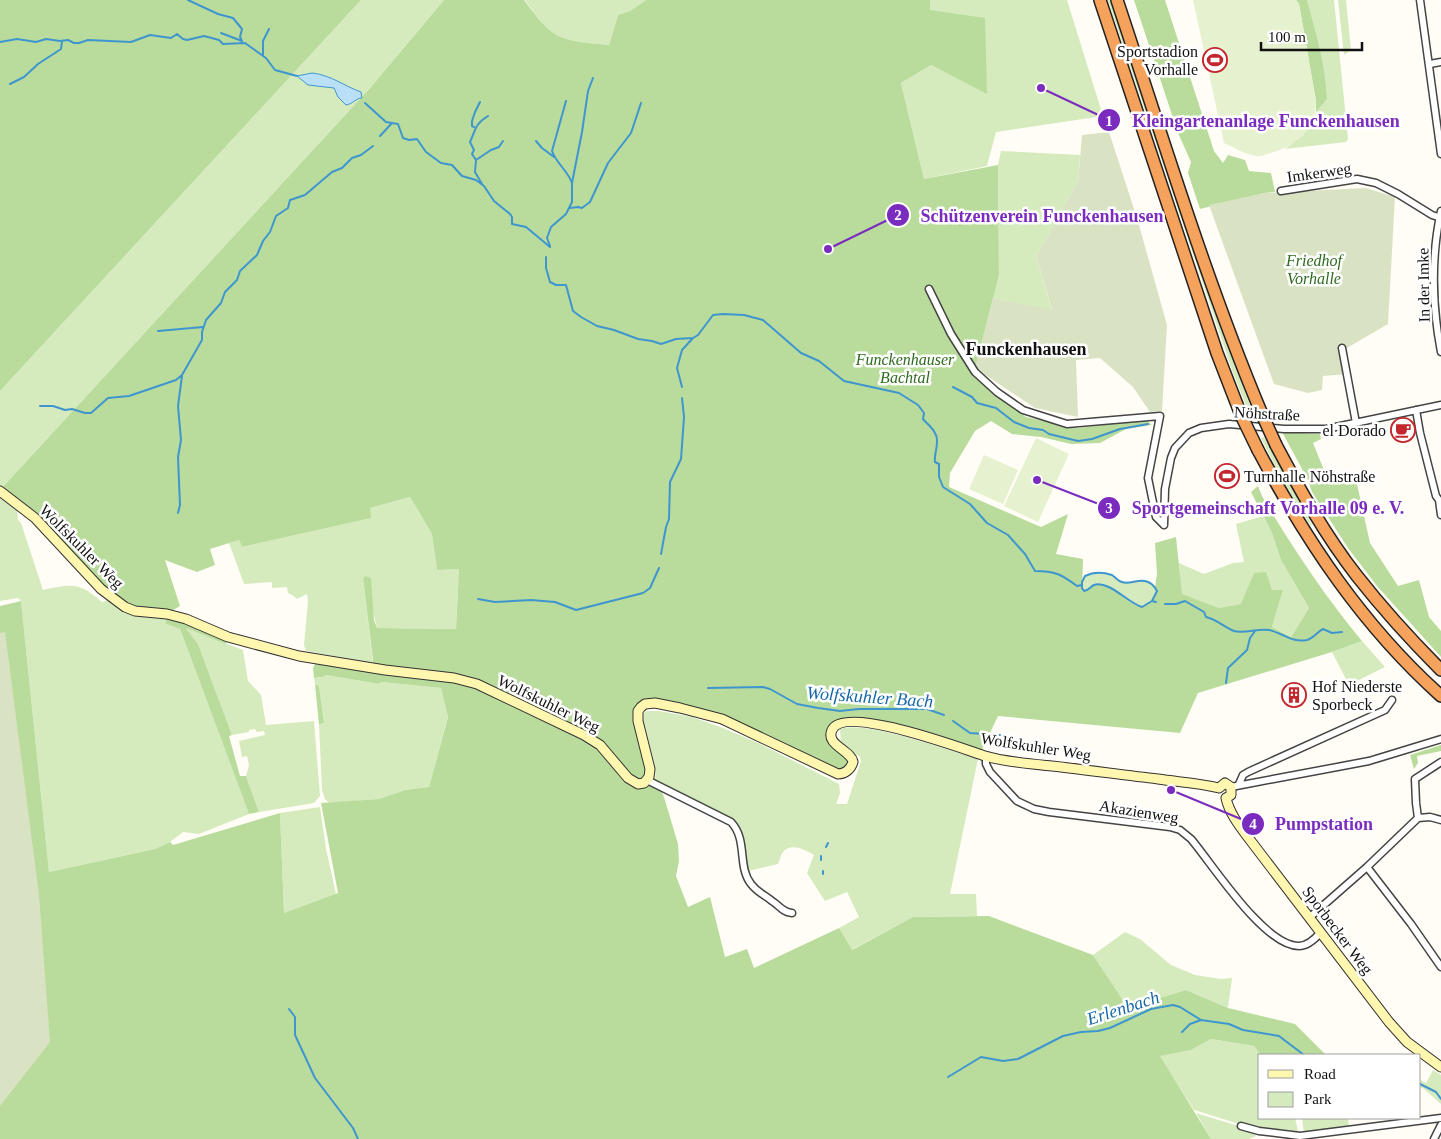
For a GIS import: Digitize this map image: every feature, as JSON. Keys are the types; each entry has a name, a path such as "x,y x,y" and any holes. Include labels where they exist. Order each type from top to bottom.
{"highway":[{"path":"1100,0 1217,353 1241,415 1258,450 1288,505 1320,556 1346,592 1388,642 1441,696"},
{"path":"1117,0 1233,345 1276,444 1303,494 1356,575 1396,625 1441,670"}],"street":[{"path":"1420,0 1441,154"},
{"path":"1430,64 1441,62"},
{"name":"Imkerweg","path":"1280,191 1357,179 1376,183 1432,215 1441,216"},
{"name":"In der Imke","path":"1441,216 1434,269 1441,352"},
{"name":"Nöhstraße","path":"929,289 951,334 975,372 997,392 1023,410 1067,424 1160,416 1148,478 1156,517 1164,525 1164,489 1170,458 1175,448 1189,433 1201,428 1229,424 1284,429 1326,429 1441,405"},
{"path":"1342,348 1356,423"},
{"path":"1416,410 1420,433 1439,500 1441,515"},
{"name":"Wolfskuhler Weg","path":"0,491 36,518 101,589 125,607 135,611 167,614 186,619 228,637 300,656 385,670 462,679 584,735 600,745 633,782 638,784 644,783 647,780 650,769 638,721 638,711 645,704 654,703 722,719 838,774 846,772 853,762 850,756 835,744 832,739 833,729 838,724 843,723 869,723 897,728 986,756 1219,788 1225,784 1235,786 1368,761 1441,739"},
{"path":"1219,788 1219,794 1226,798 1243,775 1248,772 1385,710 1392,700"},
{"name":"Akazienweg","path":"986,756 986,764 1000,785 1017,801 1034,809 1170,827 1180,830 1192,839 1259,924 1279,939 1292,945 1301,946 1311,943 1321,932"},
{"path":"1418,818 1415,779 1441,762"},
{"path":"647,780 730,822 738,832 745,871 750,882 760,894 772,900 782,911 792,913"},
{"name":"Sporbecker Weg","path":"1226,798 1237,823 1401,1035 1441,1067"},
{"path":"1310,917 1367,867 1418,818 1430,817 1441,820"},
{"path":"1367,867 1441,967"},
{"path":"1241,1126 1259,1131 1300,1136 1441,1118"},
{"path":"1434,1139 1441,1125"}],"green space":[{"path":"0,0 361,0 0,391"},
{"path":"361,0 444,0 371,87 0,490 0,391"},
{"name":"Funckenhauser Bachtal","path":"444,0 524,0 550,31 561,37 609,45 618,15 630,11 646,0 930,0 930,10 985,18 987,94 931,65 901,83 924,179 998,165 999,275 974,374 988,389 1026,417 1078,428 1146,420 1152,425 1126,429 1100,443 1071,444 1041,437 1012,434 991,421 975,431 950,473 949,487 1041,527 1068,514 1056,554 1083,559 1082,589 1086,591 1094,585 1100,584 1112,589 1141,607 1152,601 1157,591 1155,587 1157,574 1155,543 1176,537 1182,594 1219,608 1241,604 1254,573 1266,572 1272,590 1283,590 1272,627 1291,637 1309,608 1281,560 1272,533 1251,492 1258,486 1273,515 1309,570 1362,641 1198,693 1180,733 998,716 980,754 950,744 848,723 831,732 853,759 842,774 739,726 655,703 638,711 649,777 659,786 664,797 678,844 679,861 676,876 688,907 710,897 725,957 747,949 754,968 839,928 852,950 913,917 989,916 1093,955 1128,1008 1186,990 1228,1008 1295,1024 1325,1054 1260,1054 1254,1046 1211,1039 1191,1050 1160,1056 1211,1139 0,1139 0,606 21,601 49,872 155,849 170,842 173,845 280,813 284,913 338,893 321,803 379,799 405,790 429,787 448,717 441,688 381,682 379,684 326,675 314,678 313,668 315,664 320,663 372,671 373,660 363,578 365,576 371,578 374,620 377,628 456,629 459,569 437,570 432,534 410,497 370,508 371,518 242,547 239,540 210,549 215,565 197,572 165,560 180,606 167,614 125,607 0,490 371,87"},
{"path":"525,0 646,0 630,11 618,15 609,45 561,37 550,31"},
{"path":"930,0 1067,0 1103,116 996,132 987,166 924,179 901,83 931,65 987,93 930,10"},
{"path":"1108,0 1110,0 1114,10 1214,311 1255,418 1251,418 1232,370"},
{"path":"1134,0 1165,0 1214,151 1223,163 1228,155 1245,160 1249,171 1271,173 1275,192 1200,209 1188,173 1191,162 1178,133"},
{"path":"1193,0 1296,0 1299,4 1316,101 1315,111 1308,127 1289,146 1258,156 1248,154 1224,143"},
{"path":"1296,0 1307,0 1323,61 1327,99 1316,112 1316,101 1299,4"},
{"path":"1307,0 1334,0 1348,139 1346,142 1285,149 1303,135 1316,112 1327,98 1323,61"},
{"path":"1338,0 1346,0 1351,50 1344,55"},
{"path":"1109,132 1137,218 1167,325 1162,411 1150,412 1133,387 1100,358 1076,360 1078,417 1035,408 975,368 993,298 1052,310 1036,256 1078,181 1082,135"},
{"path":"1001,151 1080,155 1078,181 1036,256 1052,311 993,298 999,275 998,165"},
{"name":"Friedhof Vorhalle","path":"1366,188 1395,197 1388,324 1347,348 1349,374 1323,376 1322,390 1308,393 1274,384 1209,205 1265,193"},
{"path":"1282,432 1320,434 1321,439 1313,443 1328,480 1355,475 1370,543 1398,586 1419,580 1429,617 1441,631 1441,657 1377,586 1348,548 1312,492 1307,478"},
{"path":"1264,437 1311,526 1272,460 1261,438"},
{"path":"1036,438 1069,454 1038,522 1004,506"},
{"path":"984,455 1018,470 1003,504 969,489"},
{"path":"410,497 432,534 437,570 459,569 456,629 377,628 365,576 363,578 373,663 306,651 304,645 307,594 297,599 288,593 287,587 272,588 272,582 244,584 229,543 239,540 242,547 370,518 369,508"},
{"path":"0,498 17,511 18,520 21,523 43,590 75,586 94,595 102,602 108,600 119,607 166,618 166,624 180,629 249,814 199,834 183,832 170,842 155,849 49,872 21,601 18,598 0,601"},
{"path":"1263,516 1272,533 1281,560 1309,608 1291,637 1272,627 1283,590 1272,590 1254,573 1242,604 1219,608 1181,594 1179,563 1204,574 1233,563 1244,562 1236,524"},
{"path":"1095,573 1109,574 1125,583 1146,581 1155,587 1157,594 1142,607 1117,591 1101,585 1084,591 1082,582 1085,576"},
{"path":"166,618 181,621 226,640 226,644 186,628 198,644 232,735 229,736 240,776 246,776 259,812 249,814 180,629 166,624"},
{"path":"186,628 243,650 248,681 261,695 266,725 314,721 320,796 314,803 259,812 246,776 249,765 247,756 242,757 239,741 265,735 264,731 257,732 255,729 232,735 198,644"},
{"path":"5,632 39,895 50,1042 0,1106 0,633"},
{"path":"1362,641 1385,667 1349,685 1332,652"},
{"path":"326,675 379,684 381,682 441,688 448,716 429,787 405,790 379,799 329,803 325,799 322,790 319,725 324,721 319,686 315,684 314,678"},
{"path":"315,684 319,686 324,722 319,725"},
{"path":"647,711 659,711 692,717 758,743 839,784 840,793 836,804 847,804 861,761 860,757 841,743 840,729 869,729 888,733 978,759 950,894 976,894 977,916 913,917 851,950 839,928 859,917 847,892 825,901 807,873 814,855 794,847 786,849 782,853 778,864 748,871 737,827 654,782 655,765 643,722 644,713"},
{"path":"1441,745 1441,751 1417,756 1418,763 1414,769 1410,755"},
{"path":"320,807 326,849 336,894 284,913 280,813"},
{"path":"1125,932 1140,939 1171,965 1195,975 1221,979 1232,978 1228,1008 1186,990 1128,1009 1093,955"},
{"path":"1211,1039 1254,1046 1260,1054 1258,1054 1258,1119 1295,1119 1299,1135 1249,1127 1194,1110 1159,1056 1191,1050"},
{"path":"1433,1070 1441,1075 1441,1104 1421,1088 1421,1080 1426,1083"},
{"path":"1196,1113 1248,1129 1254,1132 1256,1136 1249,1139 1211,1139"},
{"path":"1302,1119 1348,1119 1349,1128 1304,1134"}],"water":[{"path":"312,73 331,78 361,92 362,98 346,105 338,97 334,88 308,85 297,76"}],"waterway":[{"path":"188,0 218,14 233,18 242,29 240,37 242,41"},
{"path":"263,55 263,41 269,29"},
{"path":"221,33 242,41"},
{"path":"0,42 17,39 36,42 46,39 68,40 74,43 88,40 131,42 150,35 171,38 177,34 187,40 204,36 219,40 223,44 245,43 266,58 275,70 297,76"},
{"path":"10,84 24,77 38,64 61,49 62,41"},
{"path":"550,246 547,238 551,227 566,214 572,202 572,183 588,91 593,78"},
{"path":"566,101 552,151 572,183"},
{"path":"474,127 472,126 472,121 480,102"},
{"path":"365,103 386,122 398,124 403,138 409,140 417,139 426,152 441,163 452,165 462,176 476,180 484,186 494,201 510,214 512,224 526,227 550,247"},
{"path":"570,208 582,208 590,202 608,163 631,133 641,103"},
{"path":"482,184 475,172 476,160 472,154 474,150 470,142 478,124 488,116"},
{"path":"380,136 392,123"},
{"path":"476,160 499,147 503,141"},
{"path":"536,141 554,157"},
{"path":"40,406 53,406 65,410 72,409 91,413 108,398 129,396 176,380 182,375 202,340 202,332 206,320 221,303 225,292 237,280 240,271 257,255 263,241 270,232 276,216 288,208 290,200 305,195 332,172 342,168 352,158 361,155 373,146"},
{"path":"546,257 546,268 550,282 556,285 566,285 573,311 597,326 661,344 676,339 693,338 698,335 713,315 744,315 763,320 801,353 819,361 844,381 899,393 918,405 924,413 923,419 936,435 935,462 939,464 939,477 943,487 970,504 987,523 1008,535 1025,554 1035,571 1053,573 1062,576 1077,586 1082,585"},
{"path":"158,331 203,327"},
{"path":"682,387 677,368 682,350 693,338"},
{"path":"178,513 180,505 178,457 181,440 178,406 182,376"},
{"path":"953,387 972,397 977,403 996,408 1014,422 1029,428 1043,430 1049,434 1078,441 1092,439 1120,429 1148,424"},
{"path":"661,554 669,519 670,482 681,459 684,417 682,398"},
{"path":"478,599 495,602 531,600 555,602 576,610 643,593 650,588 659,568"},
{"path":"1152,601 1142,607 1100,584 1084,591 1082,582 1085,576 1098,573 1112,575 1119,581 1126,583 1149,582 1157,591 1152,601 1156,602"},
{"name":"Wolfskuhler Bach","path":"1165,604 1176,604 1185,601 1204,612 1206,617 1238,632 1269,630 1301,641 1309,639 1323,629 1332,633 1342,632"},
{"name":"Wolfskuhler Bach","path":"1226,683 1228,668 1247,650 1250,638 1255,631"},
{"name":"Wolfskuhler Bach","path":"708,688 763,687 797,704 840,711 859,709 927,709 944,715"},
{"name":"Wolfskuhler Bach","path":"953,721 970,733 1000,735"},
{"path":"826,847 828,843"},
{"name":"Erlenbach","path":"948,1077 981,1057 1003,1061 1018,1059 1063,1036 1110,1028 1151,1009 1173,1005 1180,1007 1201,1020 1229,1024 1243,1030 1279,1036 1303,1054"},
{"path":"289,1009 295,1017 295,1035 315,1078 353,1128 358,1139"},
{"path":"1182,1032 1190,1024 1201,1020"},
{"name":"Erlenbach","path":"1421,1084 1436,1092 1441,1099"}],"place":[{"name":"Sportstadion Vorhalle","path":"1215,60"},
{"name":"Kleingartenanlage Funckenhausen","path":"1041,88"},
{"name":"Schützenverein Funckenhausen","path":"828,249"},
{"name":"el Dorado","path":"1403,430"},
{"name":"Turnhalle Nöhstraße","path":"1227,476"},
{"name":"Sportgemeinschaft Vorhalle 09 e. V.","path":"1037,480"},
{"name":"Hof Niederste Sporbeck","path":"1294,695"},
{"name":"Pumpstation","path":"1171,790"}],"district":[{"name":"Funckenhausen","path":"1026,349"}]}
